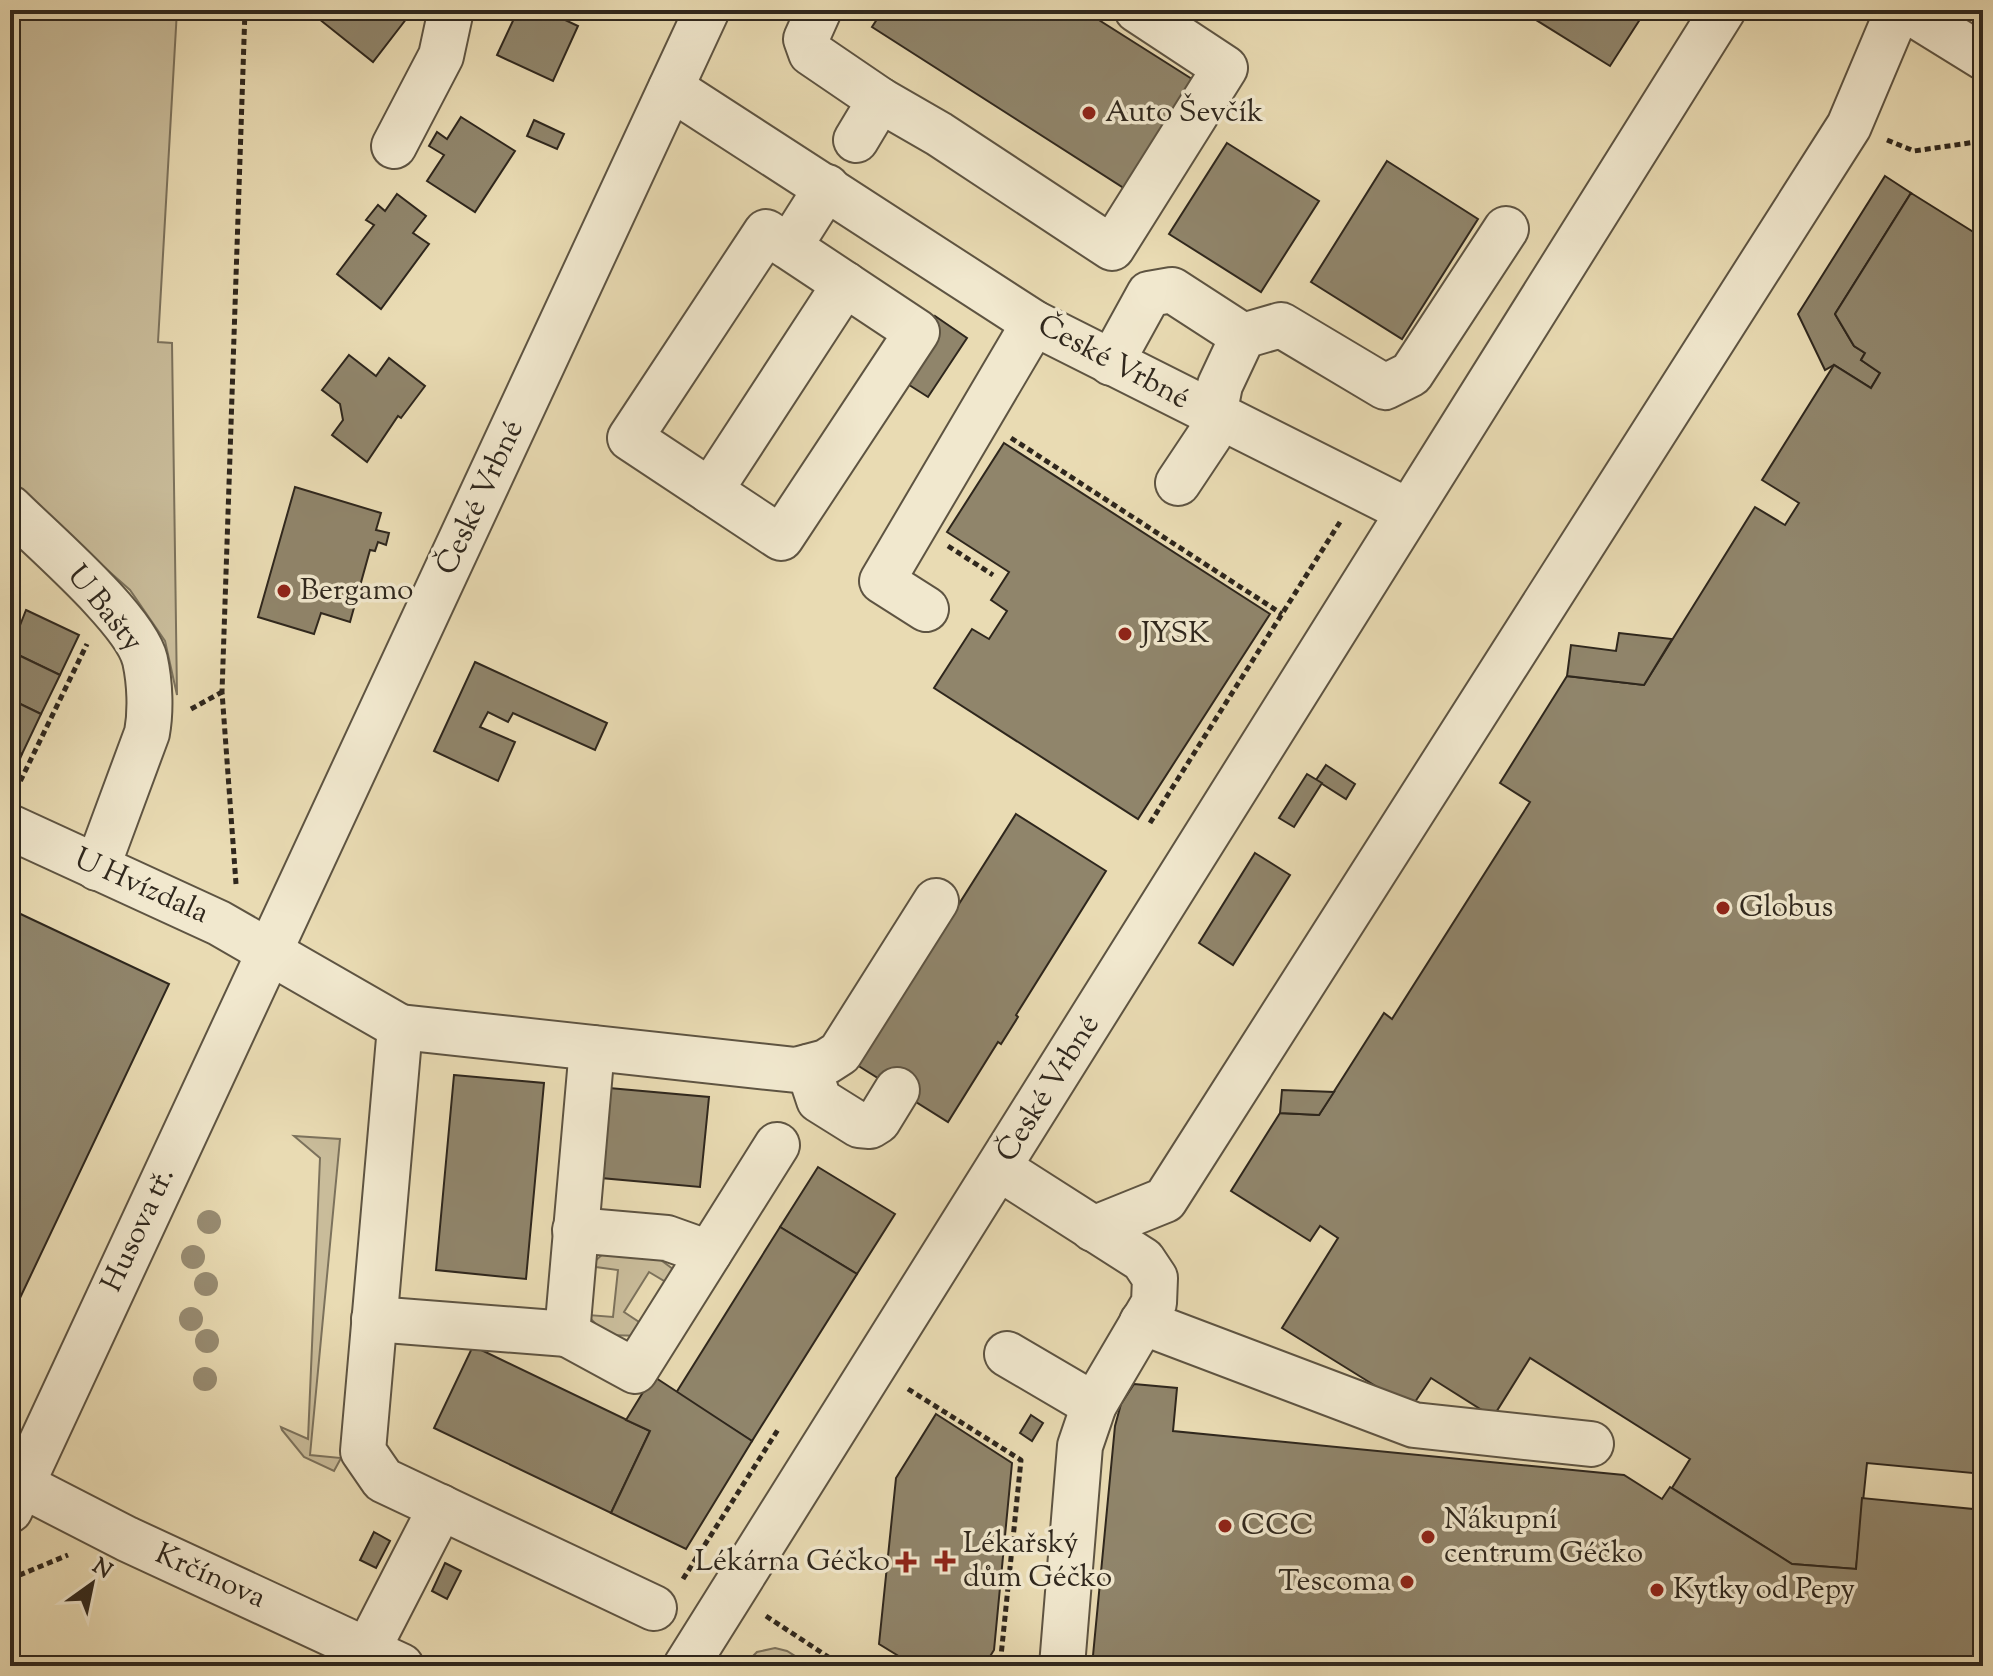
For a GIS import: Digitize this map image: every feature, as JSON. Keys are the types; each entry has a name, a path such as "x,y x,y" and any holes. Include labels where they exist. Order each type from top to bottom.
{"street":[{"path":"394,146 441,56 451,10"},
{"name":"České Vrbné","path":"271,950 707,10"},
{"path":"819,10 806,39 811,53 1112,248 1225,68 1137,10"},
{"name":"České Vrbné","path":"686,1666 1723,10"},
{"path":"1093,1229 1165,1200 1849,126 1898,10"},
{"path":"1907,10 1983,57"},
{"name":"České Vrbné","path":"671,88 1034,323 1408,511"},
{"path":"856,140 880,100"},
{"path":"789,247 827,187"},
{"path":"1178,483 1210,435 1220,385 1243,336 1281,325 1385,387 1411,374 1506,229"},
{"path":"766,232 845,284 917,332 781,538 630,438 766,232"},
{"path":"710,491 845,284"},
{"path":"1111,363 1149,294 1172,290 1243,336"},
{"path":"926,609 882,581 1034,323"},
{"name":"U Bašty","path":"10,508 108,605 144,657 150,716 97,868"},
{"name":"U Hvízdala","path":"10,827 271,950 400,1027"},
{"path":"666,1598 441,1507 383,1480 363,1451 400,1027 796,1070 840,1053 936,901"},
{"name":"Husova tř.","path":"16,1498 271,950"},
{"path":"567,1334 592,1048"},
{"path":"808,1067 819,1100 859,1125 870,1126 878,1121 897,1090"},
{"path":"374,1319 567,1334 635,1371 777,1145"},
{"path":"999,1168 1143,1260 1155,1278 1154,1303 1094,1405 1080,1446 1062,1666"},
{"path":"575,1230 667,1238 709,1253"},
{"path":"1142,1322 1414,1425 1591,1444"},
{"path":"1007,1354 1094,1405"},
{"name":"Krčínova","path":"16,1498 127,1539 363,1655"},
{"path":"363,1655 441,1507"}],"path":[{"path":"236,884 222,692 245,10"},
{"path":"1849,126 1914,151 1983,141"},
{"path":"1002,432 1282,614"},
{"path":"1150,823 1363,486"},
{"path":"945,544 993,575"},
{"path":"11,800 108,605"},
{"path":"908,1389 1021,1460 1000,1666"},
{"path":"666,1598 779,1428"},
{"path":"10,1579 80,1550"},
{"path":"765,1615 842,1666"}],"shaded area":[{"path":"10,10 177,10 158,342 172,343 177,695 165,641 130,590 10,484"},
{"path":"294,1136 340,1139 310,1455 341,1458 334,1471 304,1457 281,1427 308,1439 320,1158"},
{"path":"605,1252 654,1255 681,1275 666,1282 649,1272 624,1312 648,1328 645,1336 606,1335 590,1318 589,1315 613,1317 618,1270 596,1267 593,1263"},
{"path":"775,1648 787,1651 811,1666 743,1666 757,1652"}],"building":[{"path":"327,10 397,10 407,18 373,62 319,19"},
{"path":"518,10 544,10 578,26 553,81 497,55"},
{"name":"Auto Ševčík","path":"883,10 1083,10 1192,79 1130,192 872,27"},
{"path":"1520,10 1646,10 1610,66"},
{"path":"461,117 515,151 475,212 427,181 444,155 429,146 437,132 447,139"},
{"path":"534,120 564,134 557,149 527,136"},
{"path":"1227,143 1319,201 1261,292 1169,234"},
{"path":"1387,161 1478,219 1402,339 1311,282"},
{"path":"1885,176 1911,193 1835,314 1854,346 1865,353 1861,360 1880,373 1871,388 1834,365 1825,370 1798,314"},
{"name":"Globus","path":"1911,193 1983,238 1983,1474 1867,1463 1856,1569 1792,1564 1672,1488 1690,1459 1530,1358 1493,1417 1431,1378 1411,1408 1282,1328 1338,1238 1320,1226 1310,1241 1231,1191 1280,1113 1319,1115 1384,1013 1392,1019 1530,802 1500,783 1567,676 1644,685 1755,507 1785,525 1799,503 1762,480 1834,365 1871,388 1880,373 1861,360 1865,353 1854,346 1835,314"},
{"path":"397,194 426,216 413,233 429,244 381,309 337,274 374,225 366,220 378,205 385,211"},
{"path":"935,316 967,338 928,397 895,376"},
{"path":"349,355 376,376 389,358 425,386 401,418 398,416 367,462 332,435 343,420 340,404 322,390"},
{"name":"JYSK","path":"1004,443 1270,614 1138,819 934,688 972,629 989,639 1007,611 991,600 1009,572 947,532"},
{"path":"295,487 381,513 376,530 389,533 386,545 378,542 375,551 370,550 350,622 321,613 314,634 258,617"},
{"path":"26,610 79,635 60,675 10,651"},
{"path":"1619,633 1672,639 1644,685 1567,676 1571,645 1616,651"},
{"path":"10,651 60,675 41,714 10,699"},
{"path":"475,662 607,723 595,750 513,713 508,722 488,712 480,727 515,742 498,781 434,751"},
{"path":"10,699 41,714 22,754 10,749"},
{"path":"10,749 22,754 10,782"},
{"path":"1326,765 1355,784 1346,799 1316,780"},
{"path":"1307,774 1322,783 1294,827 1279,818"},
{"path":"1016,814 1106,871 1016,1015 1018,1017 1001,1044 998,1042 948,1122 857,1065"},
{"path":"1255,853 1290,875 1233,965 1199,943"},
{"path":"10,909 169,984 10,1319"},
{"path":"454,1075 544,1083 526,1279 436,1270"},
{"path":"609,1088 709,1097 700,1187 601,1178"},
{"path":"1282,1090 1334,1092 1319,1115 1280,1113"},
{"path":"818,1167 895,1214 857,1274 780,1227"},
{"path":"780,1227 857,1274 752,1441 676,1393"},
{"path":"473,1346 650,1431 611,1513 434,1428"},
{"path":"653,1376 752,1441 686,1549 611,1513 650,1431 626,1420"},
{"name":"Nákupní centrum Géčko","path":"1134,1384 1177,1388 1173,1431 1624,1475 1662,1499 1670,1487 1792,1564 1856,1569 1862,1498 1983,1510 1983,1666 1092,1666 1115,1426 1121,1404"},
{"name":"Lékařský dům Géčko","path":"936,1414 1012,1463 994,1650 984,1666 915,1666 879,1644 896,1478"},
{"path":"1031,1415 1043,1423 1032,1441 1020,1433"},
{"path":"374,1532 390,1541 376,1568 360,1560"},
{"path":"445,1563 461,1571 447,1599 432,1591"}],"place":[{"name":"Auto Ševčík","path":"1089,113"},
{"name":"Bergamo","path":"284,591"},
{"name":"JYSK","path":"1125,634"},
{"name":"Globus","path":"1723,908"},
{"name":"CCC","path":"1225,1526"},
{"name":"Nákupní centrum Géčko","path":"1428,1537"},
{"name":"Lékařský dům Géčko","path":"945,1561"},
{"name":"Lékárna Géčko","path":"906,1562"},
{"name":"Tescoma","path":"1407,1582"},
{"name":"Kytky od Pepy","path":"1657,1590"}]}
